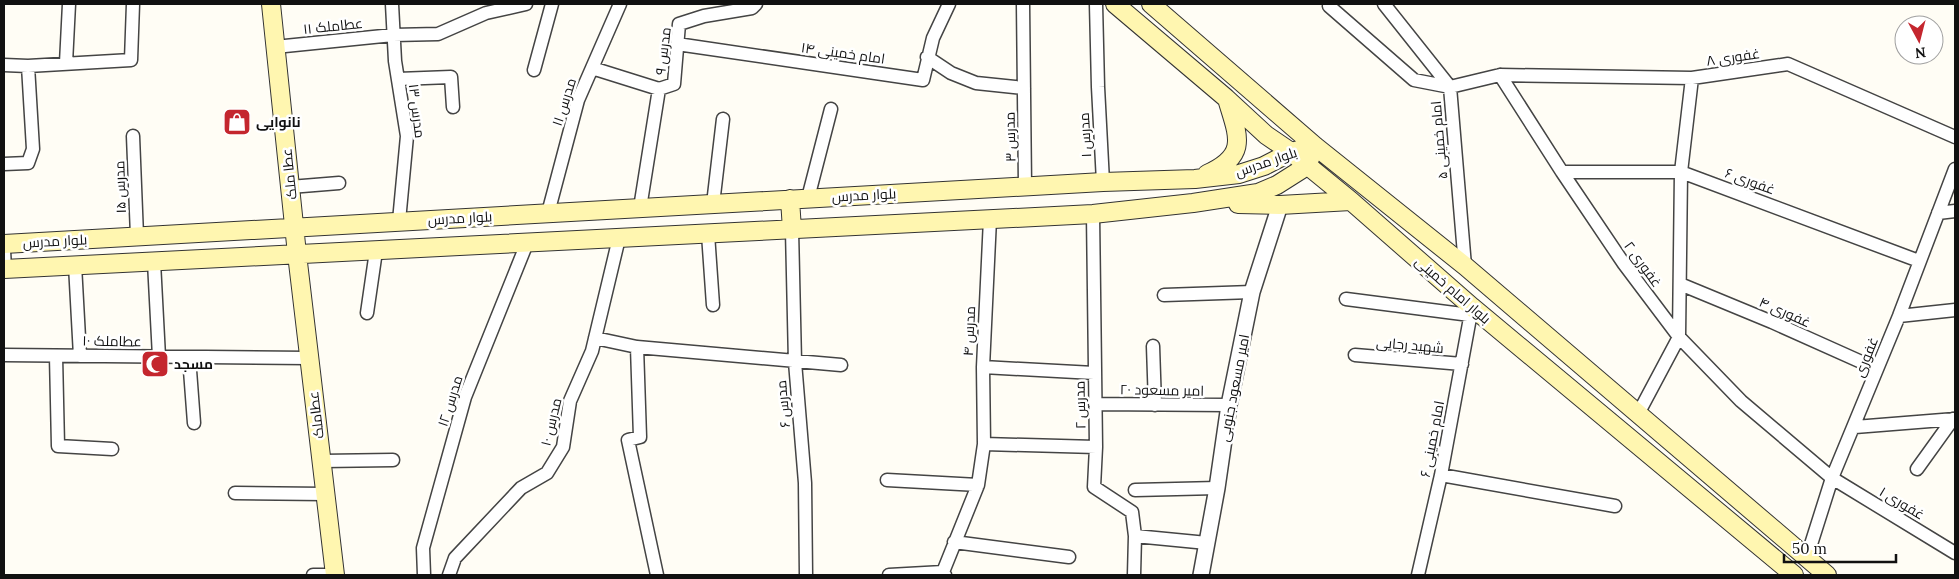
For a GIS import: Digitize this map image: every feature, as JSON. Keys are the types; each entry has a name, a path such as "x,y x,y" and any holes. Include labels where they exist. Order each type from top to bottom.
{"main road":[{"name":"عطا ملک","path":"271,4 297,254"},
{"name":"بلوار امام خمینی","path":"1115,4 1226,98 1266,136 1291,152 1351,201 1471,311 1526,352 1794,575"},
{"name":"بلوار امام خمینی","path":"1151,4 1315,146 1465,266 1828,575"},
{"path":"1195,179 1228,162 1237,150 1237,133 1226,98 1242,83"},
{"name":"بلوار مدرس","path":"4,244 1025,186 1195,179 1239,174 1264,166 1291,152 1315,146"},
{"name":"بلوار مدرس","path":"4,269 1093,214 1193,203 1258,193 1278,185 1307,166 1315,146"},
{"path":"790,199 792,230"},
{"path":"1193,203 1280,205 1351,201"},
{"name":"عطاملک","path":"297,254 335,575"},
{"path":"1526,352 1545,334"}],"street":[{"path":"66,64 69,4"},
{"path":"4,65 28,66 131,60 133,4"},
{"name":"مدرس ۱۳","path":"392,4 393,35 407,136 399,221"},
{"name":"عطاملک ۱۱","path":"276,47 393,35 438,34 486,13 526,4"},
{"path":"534,70 552,4"},
{"name":"مدرس ۱۱","path":"548,213 578,100 620,4"},
{"name":"مدرس ۹","path":"640,208 659,89 674,84 679,24 704,16 752,8 756,4"},
{"name":"امام خمینی ۱۴","path":"677,44 923,80 933,38 949,4"},
{"name":"مدرس ۳","path":"1023,4 1025,186"},
{"name":"مدرس ۱","path":"1096,4 1103,182"},
{"name":"امام خمینی ۵","path":"1384,4 1450,87 1465,266"},
{"path":"1329,6 1414,80 1450,87 1500,75"},
{"path":"927,58 951,73 976,83 1024,88"},
{"name":"غفوری ۸","path":"1500,75 1692,78 1788,64 1955,137"},
{"path":"4,164 28,163 33,149 28,66"},
{"path":"592,68 659,89"},
{"name":"غفوری ۲","path":"1500,75 1624,264 1679,337 1741,401 1832,478"},
{"path":"398,78 451,77 453,107"},
{"path":"1638,414 1679,337 1681,172 1692,78"},
{"path":"808,198 831,109"},
{"path":"713,204 723,119"},
{"name":"مدرس ۱۵","path":"133,136 136,236"},
{"name":"غفوری","path":"1806,557 1832,478 1855,427 1955,169"},
{"name":"غفوری ۶","path":"1562,172 1681,172 1920,261"},
{"path":"290,187 339,183"},
{"name":"امیر مسعود جنوبی","path":"1201,575 1217,488 1229,406 1252,292 1280,205"},
{"path":"1938,213 1955,211"},
{"name":"مدرس ۲","path":"1093,214 1094,373 1096,404 1094,487 1132,512 1135,536 1134,575"},
{"name":"مدرس ۴","path":"944,573 954,542 978,485 984,444 983,367 990,219"},
{"name":"مدرس ۶","path":"792,230 795,362 805,483 806,575"},
{"path":"708,234 713,305"},
{"name":"مدرس ۱۰","path":"449,575 455,558 521,488 548,473 562,447 570,402 592,351 618,238"},
{"name":"مدرس ۱۲","path":"424,575 423,548 465,397 527,243"},
{"path":"4,250 4,269"},
{"path":"367,313 376,250"},
{"path":"154,262 159,357"},
{"path":"75,266 80,356"},
{"name":"غفوری ۴","path":"1680,284 1772,322 1877,369"},
{"path":"1164,295 1252,292"},
{"path":"1346,299 1471,311"},
{"path":"1899,316 1955,310"},
{"name":"امام خمینی ۶","path":"1418,575 1441,475 1471,311"},
{"path":"595,338 637,347 841,365"},
{"path":"1154,346 1155,405"},
{"path":"637,347 640,437 628,440 657,575"},
{"name":"عطاملک ۱۰","path":"4,355 309,358"},
{"name":"شهید رجایی","path":"1355,355 1462,364"},
{"path":"56,356 58,446 112,449"},
{"path":"189,357 194,424"},
{"path":"983,367 1094,373"},
{"name":"امیر مسعود ۲۰","path":"1096,404 1229,406"},
{"path":"1855,427 1954,419"},
{"path":"1917,469 1954,419"},
{"path":"984,444 1096,447"},
{"path":"322,461 392,460"},
{"path":"1441,475 1615,506"},
{"name":"غفوری ۱","path":"1832,478 1955,553"},
{"path":"887,480 978,485"},
{"path":"1135,490 1217,488"},
{"path":"236,493 325,494"},
{"path":"1135,536 1207,543"},
{"path":"954,542 1069,556"},
{"path":"889,575 944,573"},
{"path":"312,575 335,575"}],"place":[{"name":"نانوایی","path":"237,122"},
{"name":"مسجد","path":"155,364"}]}
